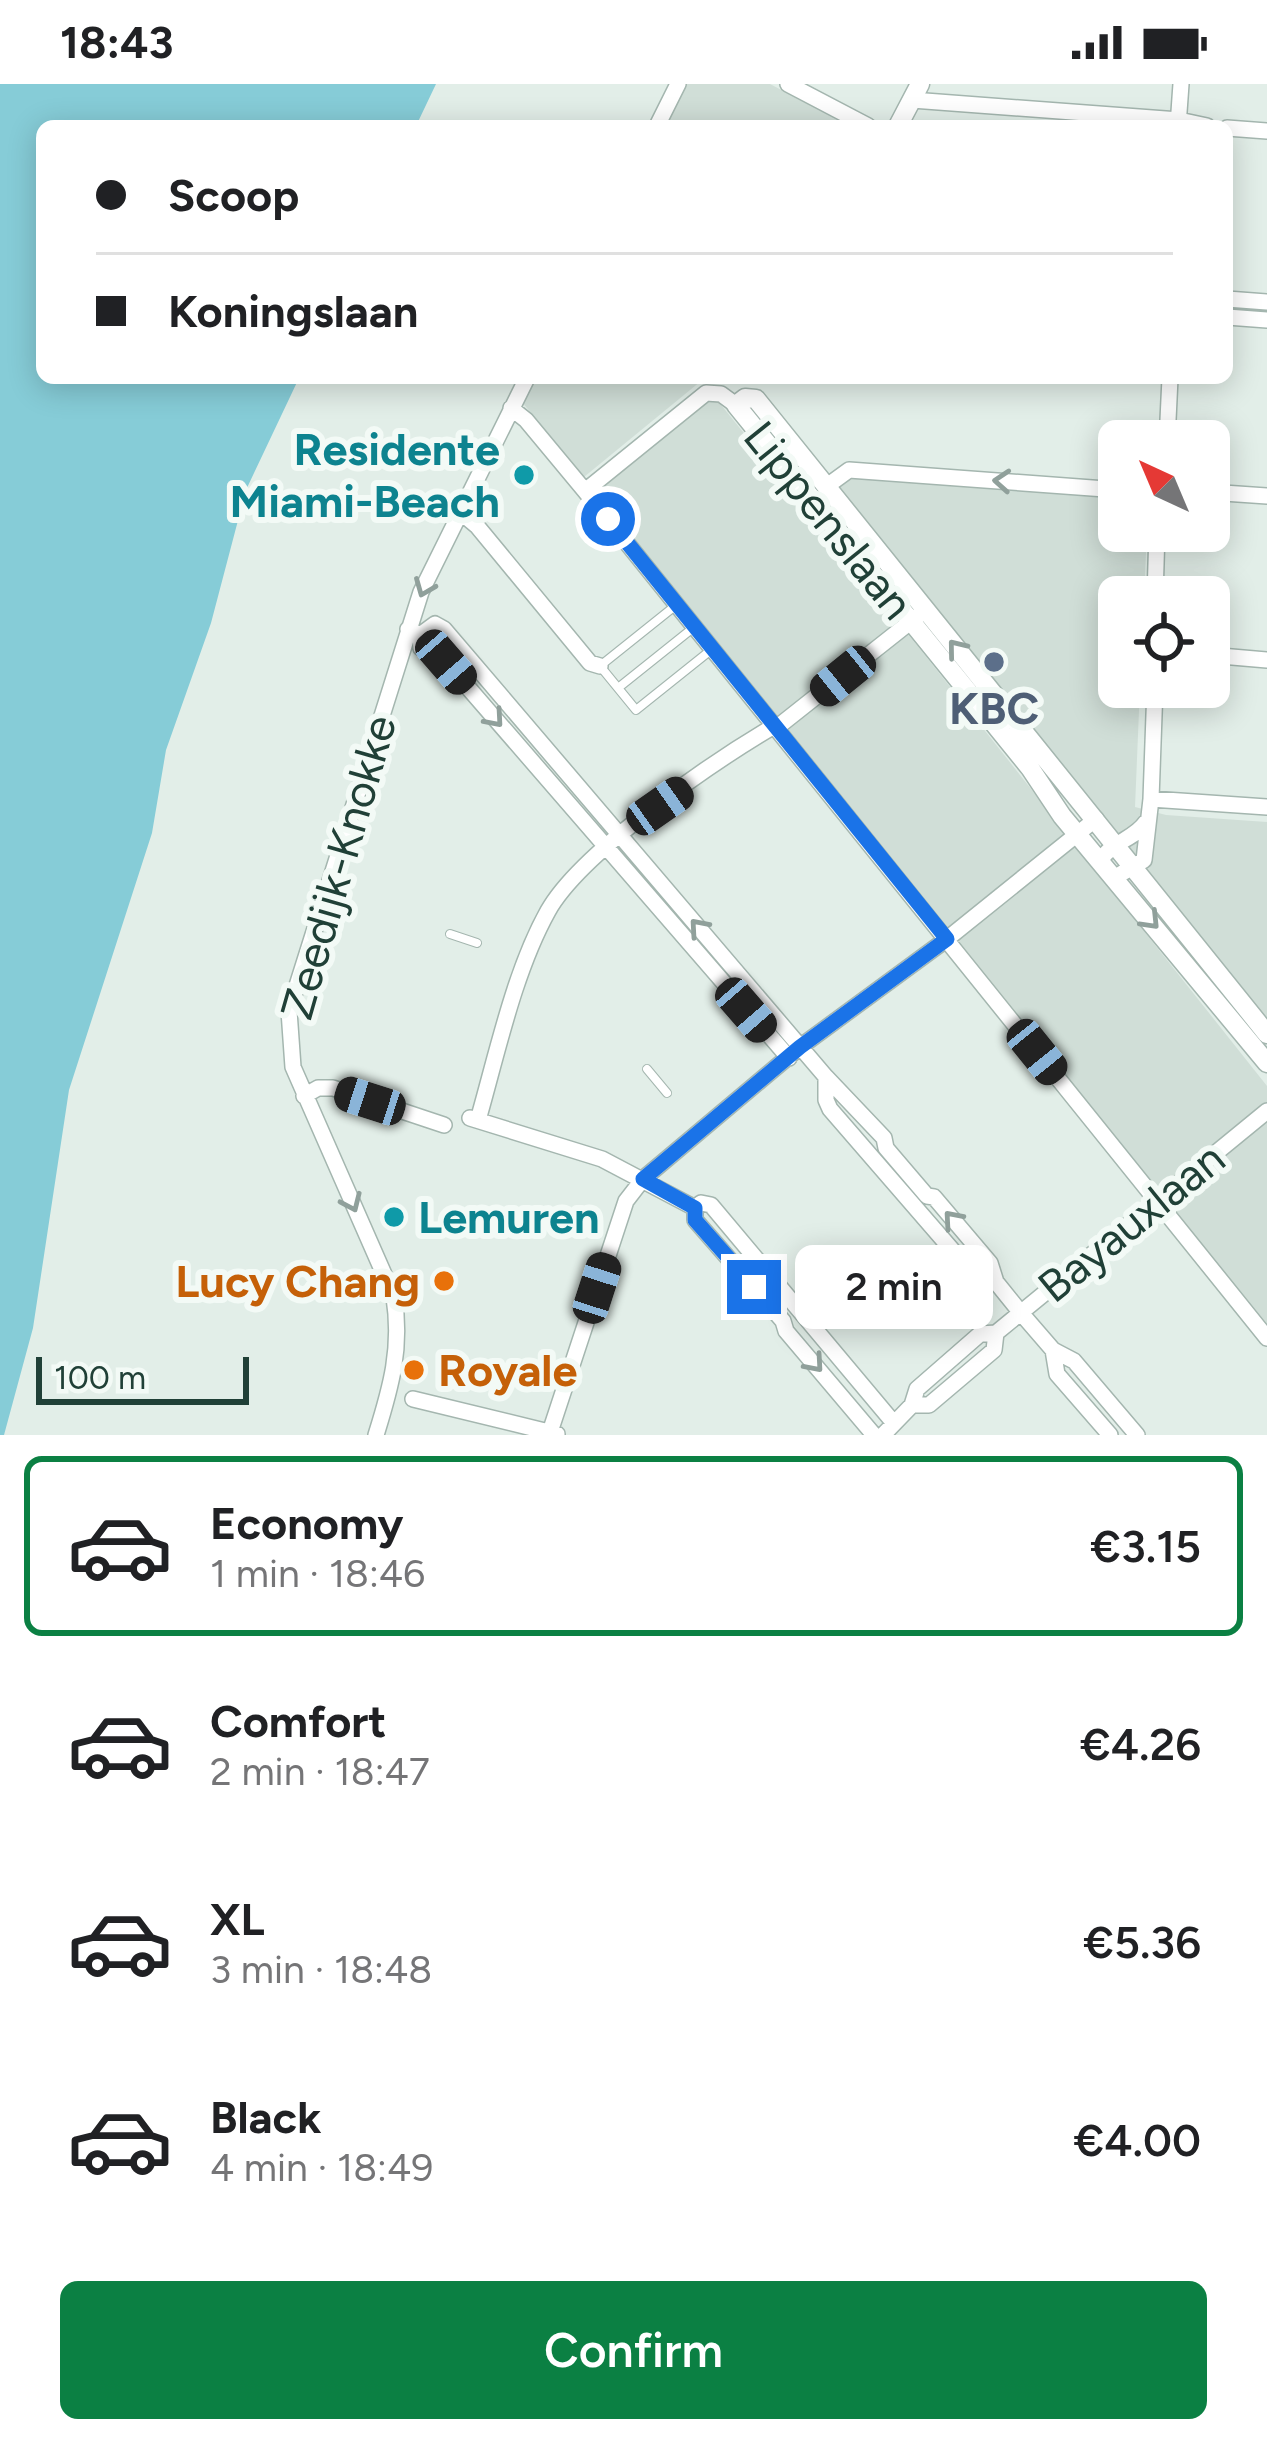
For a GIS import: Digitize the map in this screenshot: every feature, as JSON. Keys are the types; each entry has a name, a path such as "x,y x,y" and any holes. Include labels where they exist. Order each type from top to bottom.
{"street":[{"path":"659,120 678,84"},
{"path":"788,84 857,120"},
{"path":"1179,120 1181,84"},
{"path":"901,120 916,92 1154,120"},
{"path":"1233,128 1267,131"},
{"path":"1233,299 1267,302"},
{"path":"1233,317 1267,320"},
{"name":"Zeedijk-Knokke","path":"376,1435 397,1364 394,1297 293,1067 289,1010 459,511 524,384"},
{"path":"585,490 706,393 746,402 761,384"},
{"path":"1168,420 1170,384"},
{"name":"Lippenslaan","path":"746,402 827,486 1076,833 1267,1063"},
{"name":"Lippenslaan","path":"746,402 918,616 1096,819 1267,1034"},
{"path":"512,408 585,490 1267,1338"},
{"path":"827,486 849,470 1098,488"},
{"path":"1230,493 1267,496"},
{"path":"459,511 477,526 590,663 600,666"},
{"path":"884,1430 711,1205 695,1208 602,1159 474,1119 519,957 570,880 620,834 775,728 918,616"},
{"path":"794,1052 620,834 445,629 435,624 414,632 421,648 446,662 604,848 794,1052 841,1089 884,1138 886,1148 990,1263 997,1282 1021,1313 1053,1350 1074,1361 1137,1435"},
{"path":"1230,657 1267,660"},
{"path":"1114,878 1144,860 1154,708"},
{"path":"1151,799 1267,807"},
{"path":"413,1399 553,1434 626,1201 643,1179 695,1126 947,939 1096,819"},
{"path":"1100,861 1115,843 1136,834 1148,820"},
{"path":"304,1096 318,1088 333,1088 444,1125"},
{"name":"Bayauxlaan","path":"884,1430 912,1406 917,1389 980,1334 997,1334 1267,1112"},
{"path":"1053,1350 1058,1374 1110,1435"}],"lane":[{"path":"676,605 600,666 636,710 712,650"},
{"path":"618,688 694,627"},
{"path":"450,934 477,943"},
{"path":"647,1069 667,1093"}],"shaded area":[{"path":"685,84 770,84 839,120 667,120"},
{"path":"531,384 697,384 584,477 522,402"},
{"path":"709,400 717,400 920,649 1267,1086 1267,1326 601,497 603,487"},
{"path":"850,476 1098,494 1098,552 1146,552 1145,576 1098,576 1098,708 1139,708 1135,807 1166,815 1267,822 1267,1025 837,490"}],"water":[{"path":"0,84 436,84 419,120 36,120 36,384 296,384 246,490 211,623 166,750 152,833 69,1090 33,1328 4,1435 0,1435"}],"place":[{"name":"Residente Miami-Beach","path":"524,475"},
{"name":"KBC","path":"994,662"},
{"name":"Lemuren","path":"394,1217"},
{"name":"Lucy Chang","path":"444,1281"},
{"name":"Royale","path":"414,1370"}],"route":[{"path":"608,519 947,939 800,1047 643,1179 695,1208 695,1220 754,1287"}]}
